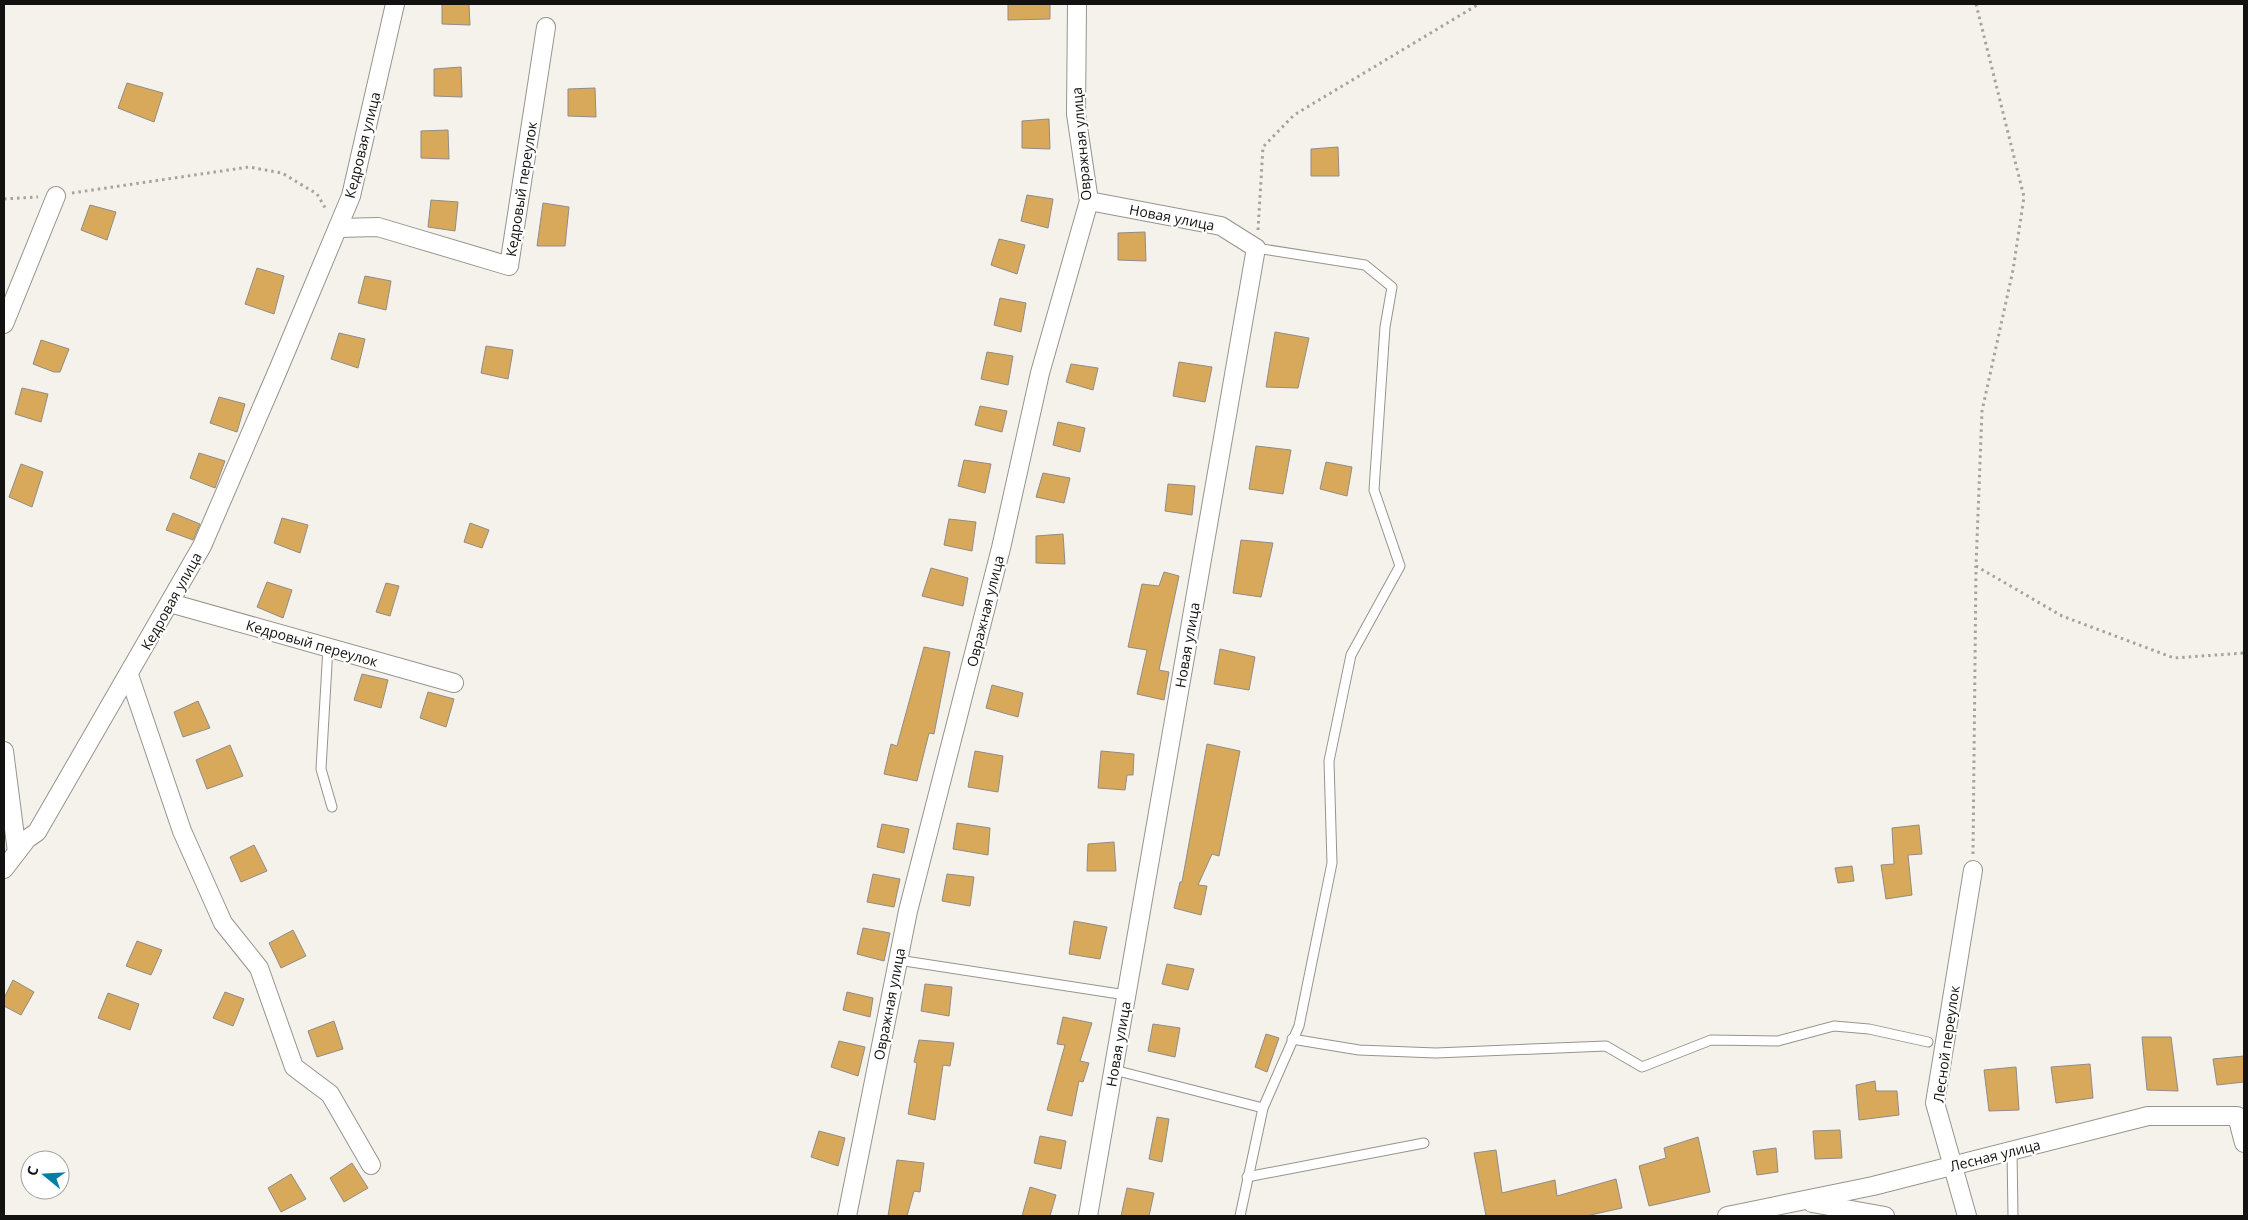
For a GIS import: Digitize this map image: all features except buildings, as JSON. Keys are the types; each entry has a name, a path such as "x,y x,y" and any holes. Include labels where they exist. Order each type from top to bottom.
{"street":[{"name":"Кедровая улица","path":"4,869 27,839 37,832 202,546 351,196 395,4"},
{"name":"Овражная улица","path":"847,1216 910,901 1001,548 1040,373 1089,201 1076,114 1077,4"},
{"name":"Кедровый переулок","path":"338,228 378,227 509,266 546,27"},
{"path":"4,324 56,196"},
{"name":"Новая улица","path":"1088,1216 1256,248 1221,226 1089,201"},
{"name":"Кедровый переулок","path":"170,603 454,683"},
{"path":"129,675 182,832 223,924 259,968 294,1067 330,1094 371,1165"},
{"path":"4,751 17,852"},
{"name":"Лесной переулок","path":"1967,1216 1935,1103 1973,870"},
{"name":"Лесная улица","path":"1727,1216 1873,1186 2148,1116 2240,1117 2244,1143"},
{"path":"1802,1201 1885,1216"}],"lane":[{"path":"1240,1216 1263,1108 1299,1026 1332,863 1329,761 1351,655 1400,566 1374,490 1385,327 1392,287 1365,265 1256,248"},
{"path":"328,648 321,769 332,807"},
{"path":"898,960 1126,995"},
{"path":"1292,1039 1359,1050 1436,1053 1606,1046 1642,1067 1711,1040 1778,1041 1834,1026 1869,1029 1928,1042"},
{"path":"1114,1070 1263,1108"},
{"path":"1247,1177 1424,1144"},
{"path":"2012,1151 2013,1216"}],"path":[{"path":"1256,248 1262,147 1294,115 1479,4"},
{"path":"1973,870 1976,566 1982,411 2014,270 2024,197 1976,4"},
{"path":"4,199 56,196 249,167 282,173 317,194 338,228"},
{"path":"1976,566 2062,616 2174,658 2244,653"}]}
